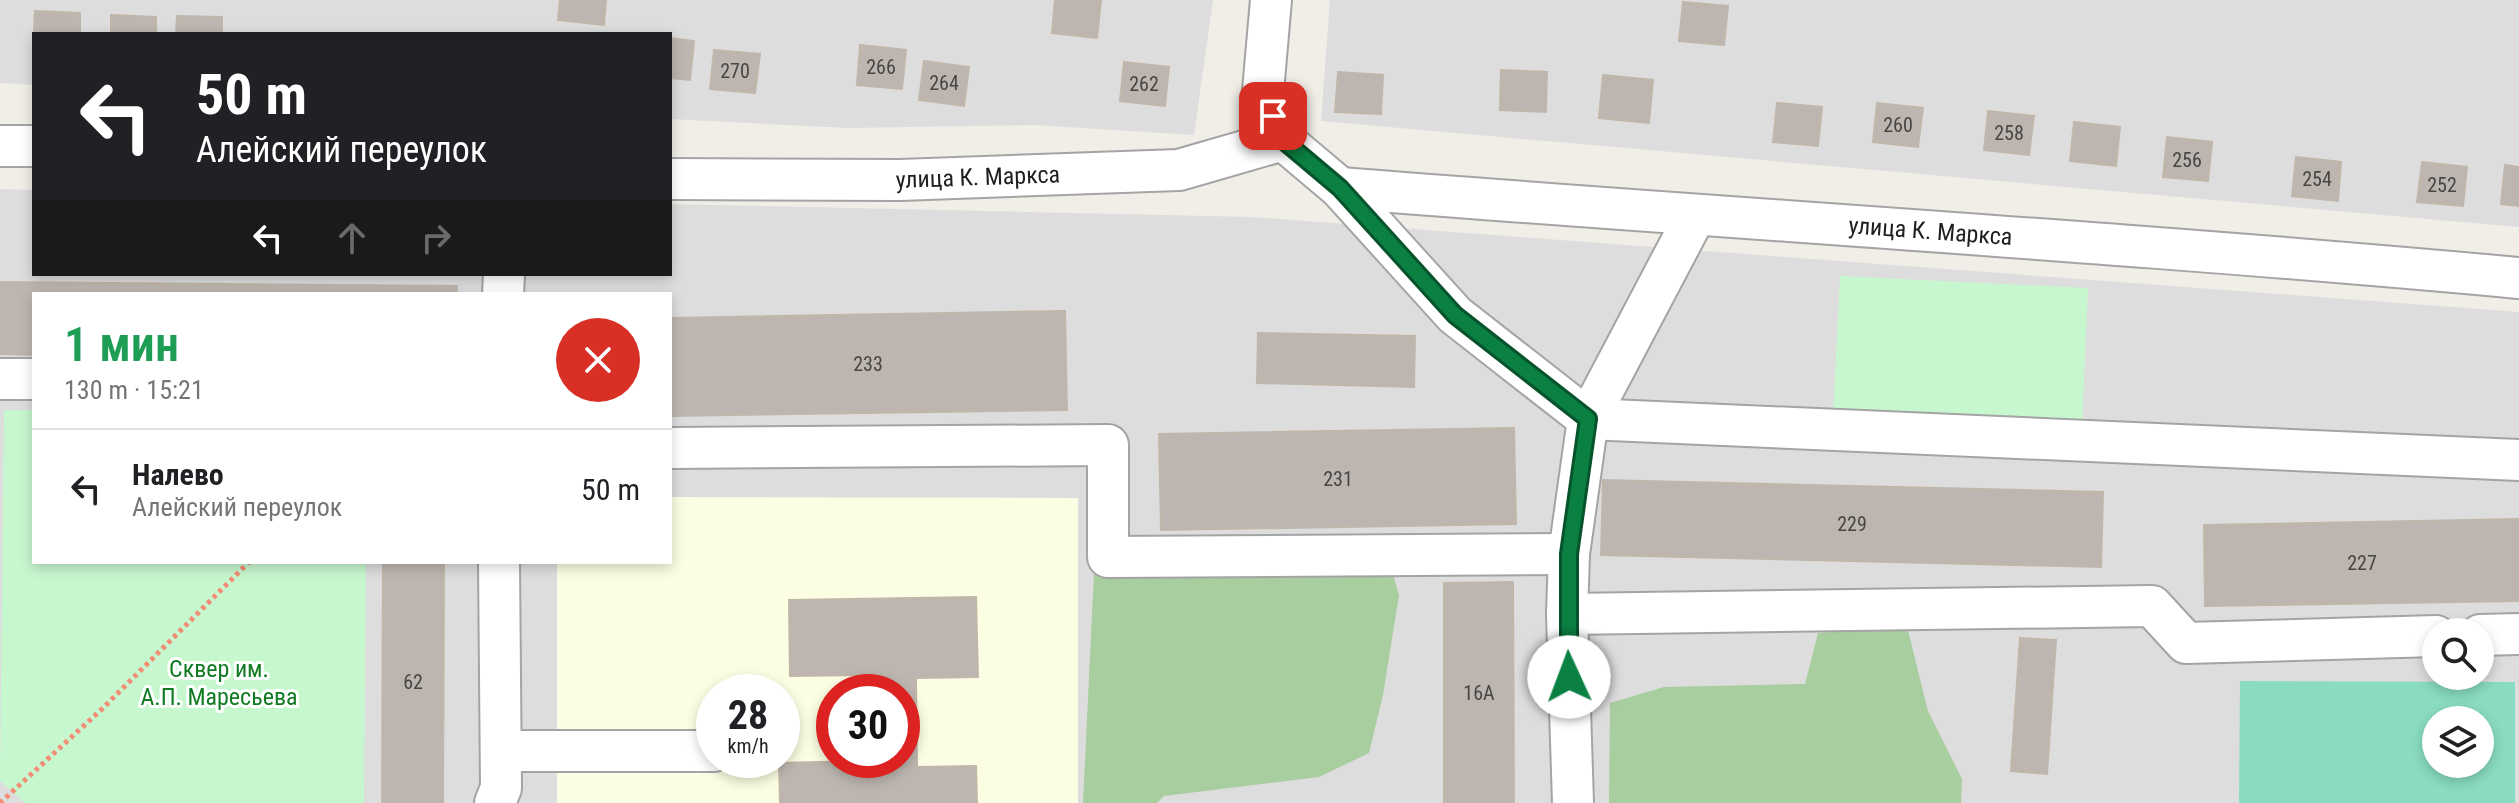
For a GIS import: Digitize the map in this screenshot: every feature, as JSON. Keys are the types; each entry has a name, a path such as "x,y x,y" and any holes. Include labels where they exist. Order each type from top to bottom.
{"street":[{"path":"1271,0 1263,91 1283,140 1340,188 1455,315 1588,419 2519,460"},
{"name":"улица К. Маркса","path":"672,179 900,180 1179,170 1283,140"},
{"path":"0,146 32,146"},
{"name":"улица К. Маркса","path":"1340,188 2312,259 2519,278"},
{"path":"1573,803 1567,614 1569,554 1588,419 1695,216"},
{"path":"0,379 32,379"},
{"path":"672,448 1108,445 1108,557 1569,554"},
{"path":"495,803 501,788 499,564"},
{"path":"1567,614 2152,606 2186,643 2422,636"},
{"path":"2494,635 2519,634"},
{"path":"501,751 696,751"}],"path":[{"path":"0,803 102,709 247,564"}],"shaded area":[{"path":"0,0 1213,0 1194,135 1035,125 847,128 672,119 672,32 32,32 32,85 0,83"},
{"path":"1330,0 2519,0 2519,227 1321,121"},
{"path":"0,189 32,190 32,276 672,276 672,204 1253,217 2519,312 2519,803 0,803"},
{"path":"672,497 1078,498 1078,803 557,803 557,564 672,564"}],"green space":[{"path":"1840,276 2088,288 2082,427 1833,415"},
{"name":"Сквер им. А.П. Маресьева","path":"4,410 32,410 32,564 366,564 364,803 25,803 0,781"},
{"path":"1392,571 1399,595 1383,695 1369,753 1319,777 1164,796 1157,803 1083,803 1094,572"},
{"path":"1907,626 1928,711 1962,779 1961,803 1609,803 1610,703 1664,687 1805,684 1818,633"},
{"path":"2240,681 2422,682 2422,690 2494,690 2494,682 2515,682 2515,803 2239,803"}],"building":[{"path":"560,0 606,0 604,25 558,20"},
{"path":"1055,0 1101,0 1097,38 1052,33"},
{"path":"1683,2 1728,6 1724,45 1679,41"},
{"path":"35,11 80,13 80,32 34,32"},
{"path":"111,15 156,17 156,32 111,32"},
{"path":"177,16 222,17 222,32 176,32"},
{"path":"672,38 694,41 690,80 672,78"},
{"path":"860,45 906,50 902,89 857,85"},
{"path":"714,50 760,54 755,93 710,89"},
{"path":"924,61 969,67 964,106 919,100"},
{"path":"1124,62 1169,67 1165,106 1120,101"},
{"path":"1501,70 1547,72 1546,112 1500,110"},
{"path":"1338,72 1383,75 1381,114 1335,112"},
{"path":"1603,75 1653,80 1649,123 1599,118"},
{"path":"1777,103 1822,107 1818,146 1773,142"},
{"path":"1877,103 1923,108 1918,147 1873,142"},
{"path":"1988,111 2034,116 2029,155 1984,150"},
{"path":"2074,122 2120,127 2116,166 2070,161"},
{"path":"2167,137 2212,142 2208,181 2163,177"},
{"path":"2296,157 2341,162 2338,201 2292,196"},
{"path":"2422,162 2467,167 2463,206 2417,202"},
{"path":"2505,165 2519,167 2519,206 2501,204"},
{"path":"0,282 457,286 457,292 32,292 32,355 0,354"},
{"path":"1065,311 1067,410 672,416 672,318"},
{"path":"1258,333 1415,336 1414,387 1257,383"},
{"path":"1514,428 1516,524 1161,530 1159,434"},
{"path":"1603,480 2103,492 2101,567 1601,555"},
{"path":"2519,519 2519,601 2205,606 2204,525"},
{"path":"383,564 444,564 443,803 382,803"},
{"path":"1513,582 1514,803 1444,803 1444,583"},
{"path":"976,597 978,677 790,674 789,600"},
{"path":"2020,638 2056,640 2047,774 2011,771"},
{"path":"800,762 816,762 816,778 920,778 920,767 976,766 977,803 780,803 779,778 800,778"}],"route":[{"path":"1273,116 1283,140 1340,188 1455,315 1588,419 1569,554 1569,677"}]}
